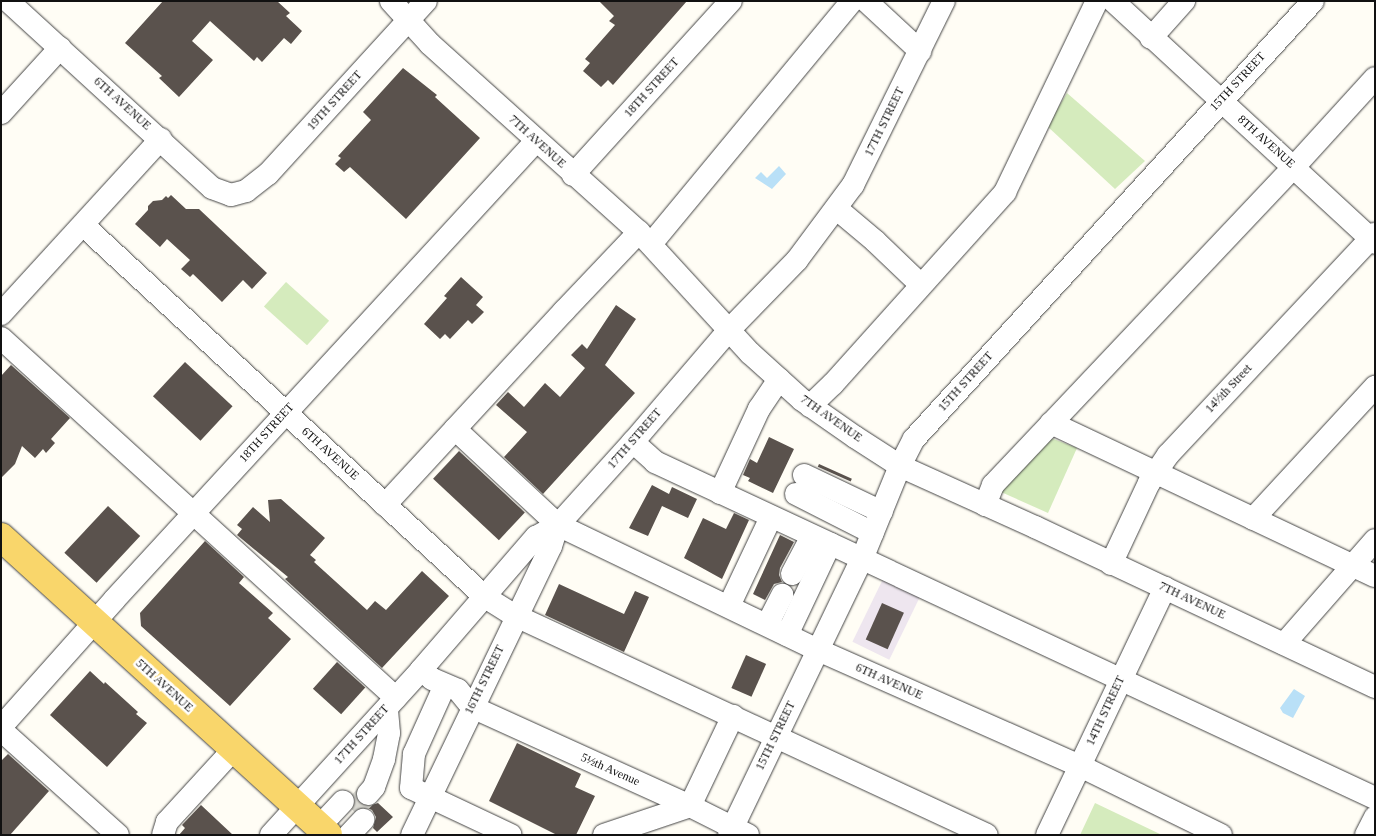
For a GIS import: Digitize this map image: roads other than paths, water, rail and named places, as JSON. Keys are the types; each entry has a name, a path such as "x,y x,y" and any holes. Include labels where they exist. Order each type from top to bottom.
{"main road":[{"name":"5TH AVENUE","path":"1,537 325,832"}],"street":[{"name":"6TH AVENUE","path":"8,1 161,139 212,188 231,195 240,194"},
{"name":"7TH AVENUE","path":"392,1 430,44 645,238 729,330 779,380 810,406 900,466 1375,687"},
{"name":"19TH STREET","path":"240,194 256,185 268,174 426,1"},
{"name":"18TH STREET","path":"573,175 731,1"},
{"path":"385,505 455,429 645,238 852,1"},
{"path":"866,1 920,51"},
{"name":"17TH STREET","path":"271,835 391,704 536,537 558,525 633,442 729,330 797,260 837,209 864,165 944,1"},
{"path":"810,406 833,384 920,284 1005,192 1097,1"},
{"name":"8TH AVENUE","path":"1112,1 1373,239"},
{"path":"1151,38 1184,1"},
{"name":"15TH STREET","path":"736,832 775,736 862,560 900,466 914,439 1313,1"},
{"path":"1,113 60,48"},
{"path":"984,505 993,486 1294,167 1375,78"},
{"path":"1,314 161,139"},
{"name":"18TH STREET","path":"1,729 193,514 536,141"},
{"path":"837,209 875,241 920,284"},
{"name":"6TH AVENUE","path":"83,225 485,597 516,616 987,835"},
{"name":"14½th Street","path":"1111,564 1155,472 1168,455 1373,239"},
{"path":"1,338 193,514 391,704 390,733 384,760 385,797 359,807 325,832"},
{"path":"720,493 759,409 779,380"},
{"path":"1253,519 1375,387"},
{"path":"1051,423 1375,576"},
{"name":"6TH AVENUE","path":"455,429 558,525 818,650 1080,766 1221,835"},
{"path":"633,442 654,462 862,560 1122,678 1375,798"},
{"path":"800,485 877,523"},
{"path":"729,606 771,517"},
{"name":"16TH STREET","path":"412,835 429,796 551,546 558,525"},
{"path":"792,574 821,540"},
{"path":"777,630 821,540"},
{"path":"1284,644 1375,540"},
{"name":"14TH STREET","path":"1047,835 1165,588"},
{"path":"777,630 782,595"},
{"path":"421,670 458,690 472,707"},
{"path":"445,684 414,754 411,788 510,835"},
{"name":"5½th Avenue","path":"472,707 690,806 736,832"},
{"path":"604,835 690,806 733,716"},
{"path":"1,729 118,835"},
{"path":"163,835 166,822 234,749"},
{"path":"1366,835 1375,816"}],"water":[{"path":"779,166 786,174 772,189 755,178 761,172 767,178"},
{"path":"1294,689 1305,696 1293,718 1283,713 1280,708"}],"tunnel":[{"path":"352,810 368,794"}]}
